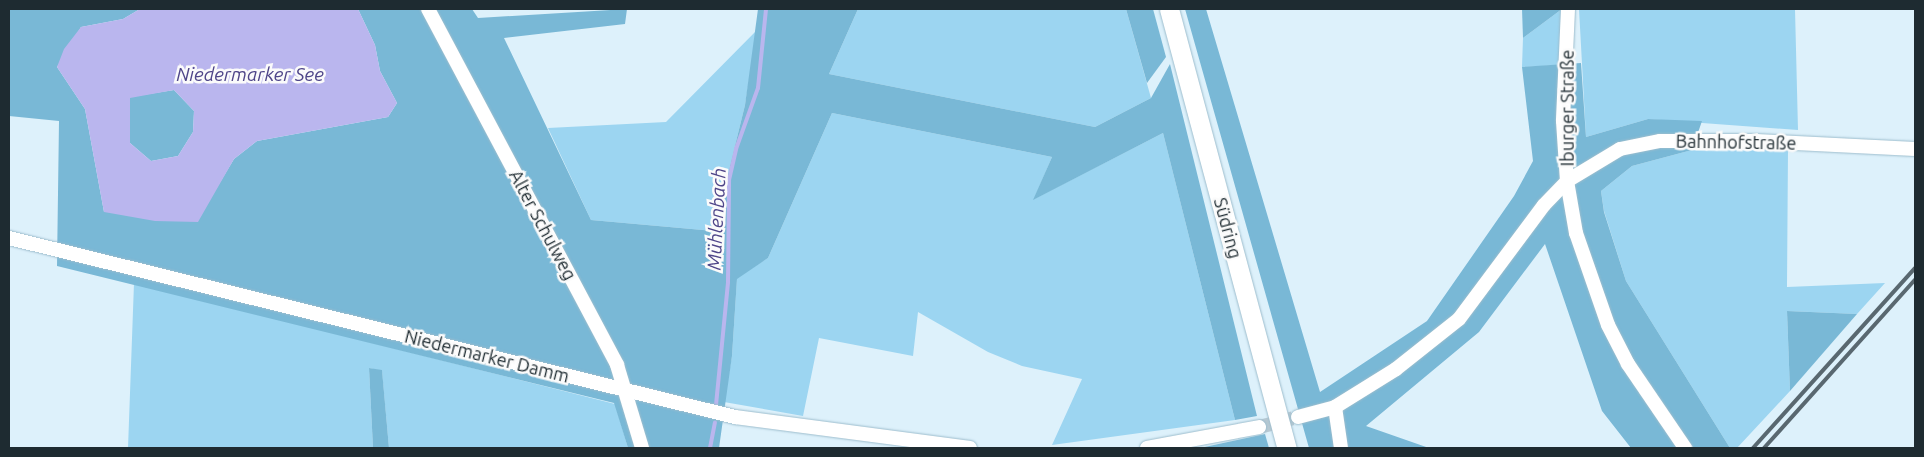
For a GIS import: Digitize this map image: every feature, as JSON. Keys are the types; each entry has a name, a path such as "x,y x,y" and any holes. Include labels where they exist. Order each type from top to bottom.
{"main road":[{"name":"Südring","path":"1170,9 1286,448"}],"street":[{"name":"Alter Schulweg","path":"428,9 617,365 642,448"},
{"name":"Iburger Straße","path":"1568,9 1563,121 1567,181 1576,233 1608,325 1633,372 1685,448"},
{"name":"Bahnhofstraße","path":"1567,181 1620,149 1660,141 1756,141 1915,149"},
{"path":"1298,417 1335,406 1396,369 1459,319 1544,205 1567,181"},
{"name":"Niedermarker Damm","path":"9,238 734,417 970,448"},
{"path":"1335,406 1341,448"},
{"path":"1147,448 1259,427"}],"shaded area":[{"path":"9,9 140,9 123,19 81,27 57,67 85,109 104,212 219,184 234,159 257,141 388,117 397,103 380,71 375,45 358,9 472,9 478,18 627,9 625,24 504,38 591,220 714,231 745,105 758,9 858,9 829,74 1095,127 1151,98 1170,64 1257,416 1235,420 1163,133 1033,200 1052,157 832,113 768,258 737,279 732,356 719,448 628,448 614,403 57,266 59,121 9,116"},
{"path":"858,9 1126,9 1151,98 1095,127 829,74"},
{"path":"1126,9 1153,9 1166,57 1147,83"},
{"path":"1185,9 1206,9 1320,392 1427,321 1514,196 1533,161 1522,67 1581,63 1586,137 1648,119 1702,121 1692,150 1632,166 1601,191 1604,212 1626,281 1730,448 1631,448 1602,411 1545,244 1479,332 1366,426 1429,448 1309,448"},
{"path":"1522,9 1562,9 1523,38"},
{"path":"1562,9 1560,65 1522,67 1523,38"},
{"path":"1579,9 1795,9 1798,130 1648,119 1586,137"},
{"path":"757,30 745,105 714,231 591,220 548,128 666,122"},
{"path":"174,90 194,111 193,132 178,156 151,161 130,143 130,97"},
{"path":"832,113 1052,157 1034,199 1163,133 1235,420 1052,445 1082,379 1022,366 988,352 918,312 913,356 819,338 803,416 724,402 732,356 737,278 768,258"},
{"path":"1692,150 1788,150 1787,287 1885,283 1857,314 1787,311 1790,391 1737,448 1730,448 1626,281 1604,211 1601,191 1632,166"},
{"path":"134,283 615,404 628,448 389,448 382,371 369,368 373,448 128,448"},
{"path":"1787,311 1857,314 1790,391"},
{"path":"369,368 382,370 389,448 373,448"},
{"path":"1265,434 1269,448 1200,448"}],"water":[{"name":"Niedermarker See","path":"140,9 358,9 375,45 380,71 397,103 388,117 257,141 234,159 198,222 155,221 104,212 85,109 57,67 64,49 81,27 123,19","holes":["174,90 194,111 193,132 178,156 151,161 130,143 130,98"]}],"waterway":[{"name":"Mühlenbach","path":"716,405 728,282 729,180 736,149 758,88 766,9"},
{"name":"Mühlenbach","path":"710,448 715,422"}],"tunnel":[{"path":"1259,427 1298,417"}],"railway":[{"path":"1753,448 1915,268"},
{"path":"1764,448 1915,280"}]}
